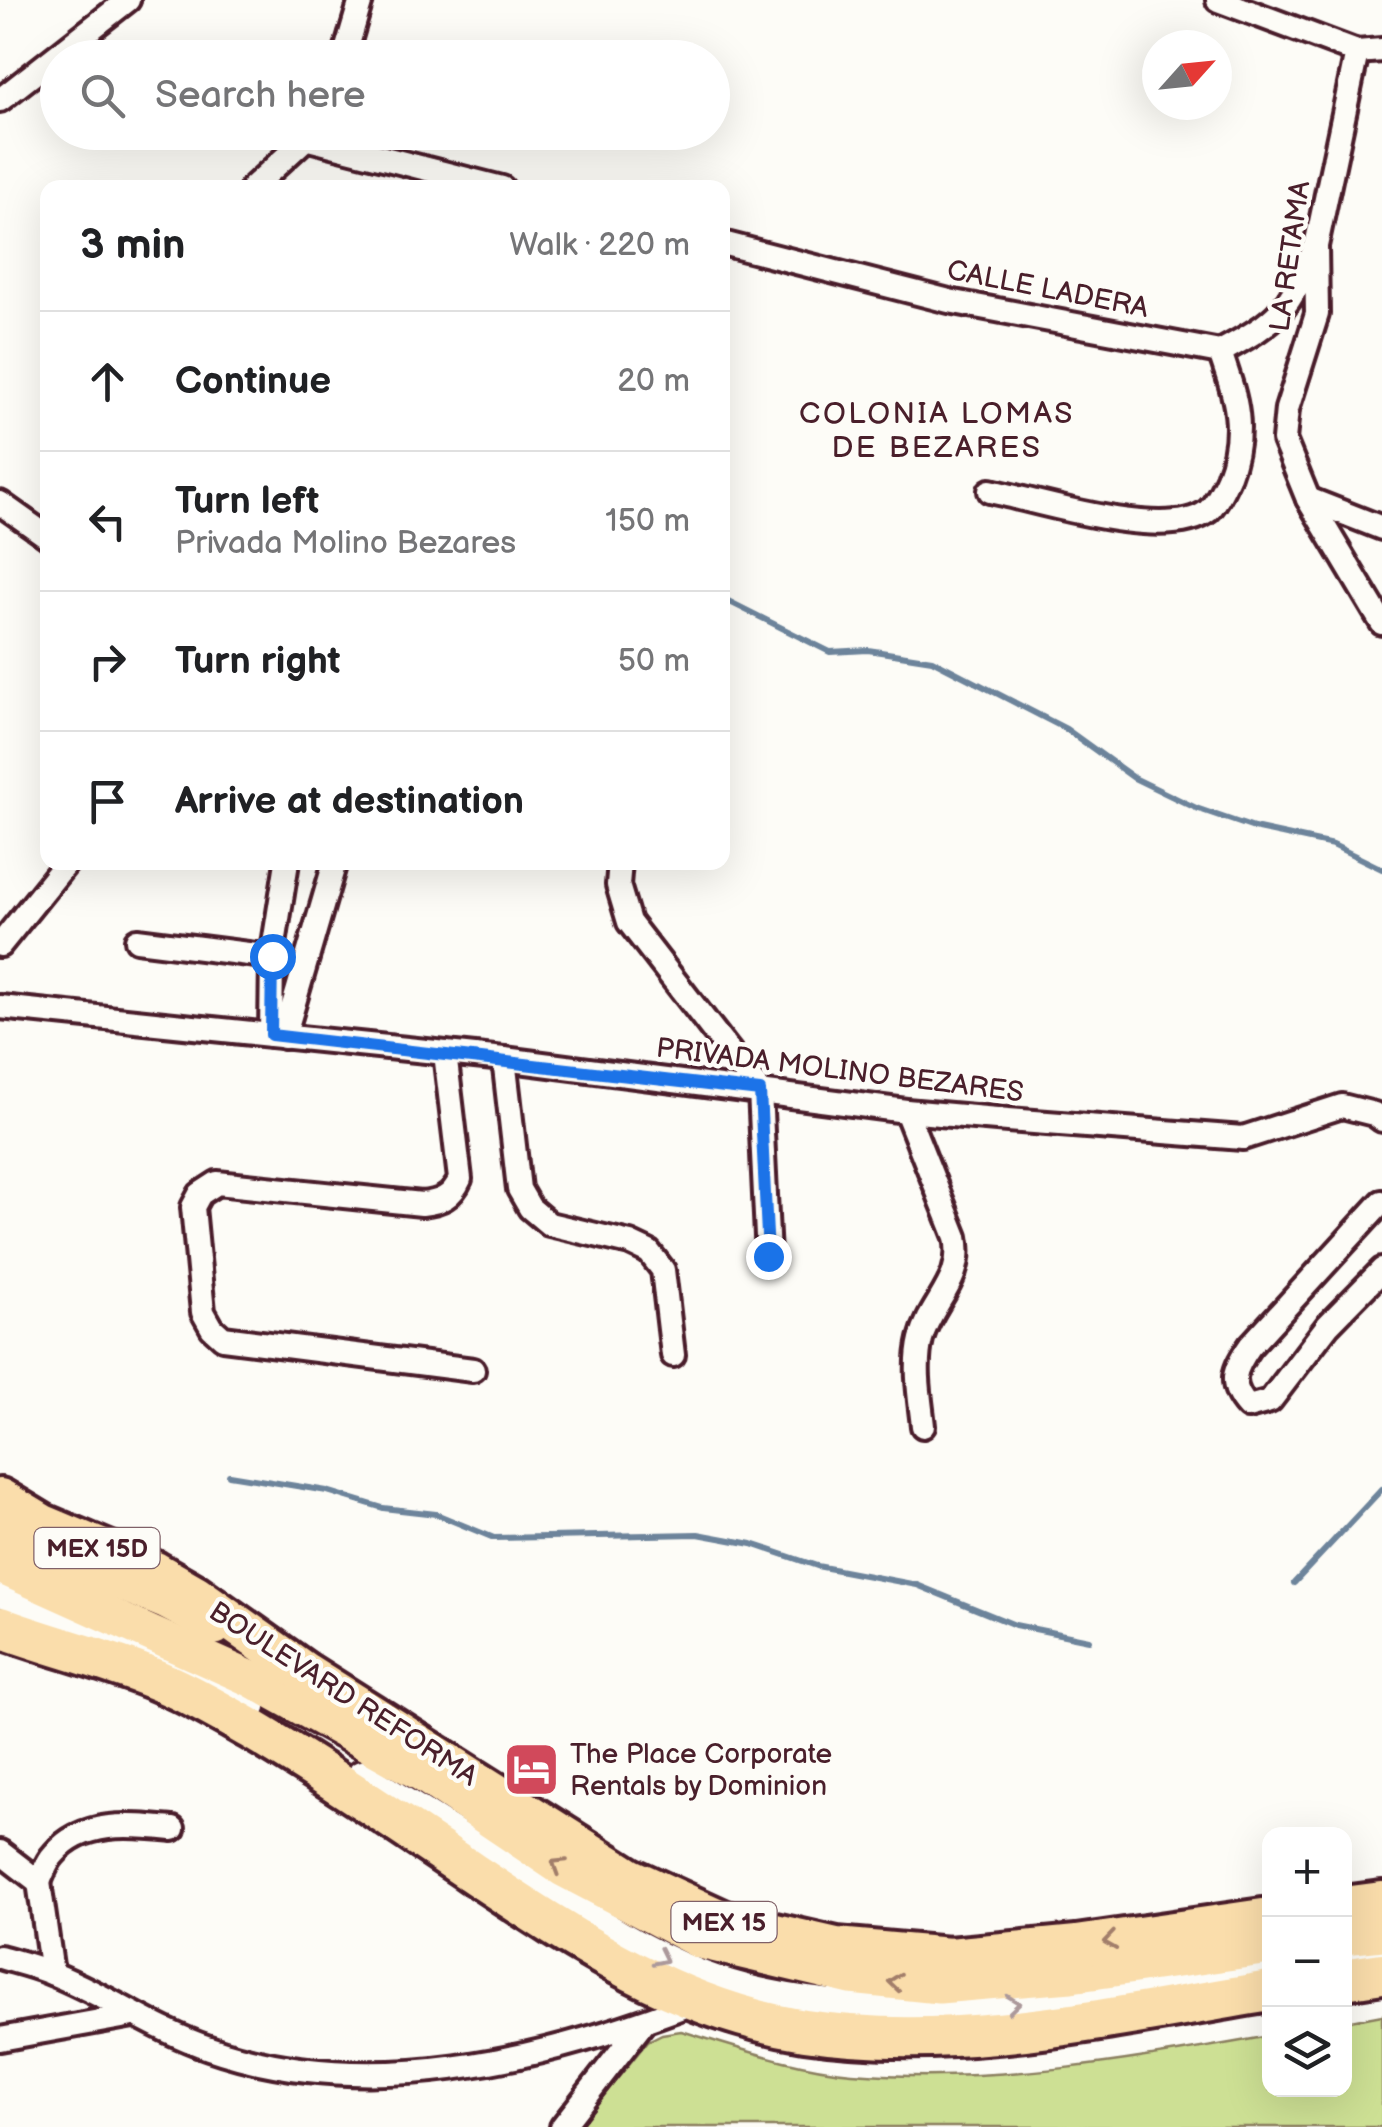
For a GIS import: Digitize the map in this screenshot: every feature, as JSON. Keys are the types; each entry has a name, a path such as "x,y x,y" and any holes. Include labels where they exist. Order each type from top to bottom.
{"highway":[{"name":"BOULEVARD REFORMA","path":"0,1500 43,1525 155,1572 195,1595 305,1673 629,1878 727,1924 836,1948 949,1958 1077,1946 1262,1919"},
{"path":"0,1627 118,1665 250,1728 603,1958 655,1985 698,2001 804,2030 917,2036 992,2034 1058,2026 1262,1992"},
{"path":"1352,1906 1382,1902"},
{"path":"1352,1978 1382,1973"}],"main road":[{"name":"MEX 15","path":"0,1533 165,1601 305,1673"},
{"path":"0,1566 250,1678 422,1774 563,1869 700,1941 851,1977 939,1986 1072,1975 1262,1948"},
{"path":"0,1590 144,1647 188,1670 609,1930 664,1960 713,1980 812,2003 914,2009 1001,2006 1262,1970"},
{"path":"1352,1937 1382,1933"},
{"path":"1352,1955 1382,1950"}],"street":[{"path":"77,40 128,0"},
{"path":"349,40 361,0"},
{"path":"1218,0 1357,52 1382,50"},
{"name":"LA RETAMA","path":"1357,52 1316,246 1317,314 1287,408 1284,440 1308,499 1382,622"},
{"path":"0,100 40,69"},
{"path":"261,180 295,150"},
{"path":"362,150 473,180"},
{"name":"CALLE LADERA","path":"730,245 949,301 1220,352"},
{"path":"990,490 1145,525 1179,523 1208,511 1225,484 1239,447 1238,403 1220,352 1269,324 1291,302 1316,246"},
{"path":"1308,499 1382,528"},
{"path":"0,503 40,531"},
{"path":"0,944 60,870"},
{"path":"277,1036 272,956 286,870"},
{"path":"277,1036 333,870"},
{"path":"619,870 618,884 629,922 760,1091 768,1256"},
{"path":"137,940 272,956"},
{"name":"PRIVADA MOLINO BEZARES","path":"0,1008 504,1059 906,1111 1244,1138 1342,1106 1374,1114 1382,1120"},
{"path":"446,1053 460,1179 453,1194 422,1204 217,1183 200,1194 193,1207 204,1312 223,1338 473,1370"},
{"path":"504,1059 519,1189 530,1208 549,1224 630,1243 649,1252 662,1270 674,1354"},
{"path":"906,1111 956,1237 960,1258 922,1338 918,1389 924,1426"},
{"path":"1382,1202 1250,1346 1235,1368 1237,1395 1248,1407 1270,1401 1328,1325 1382,1270"},
{"path":"52,1973 39,1882 54,1854 76,1837 118,1824 173,1829"},
{"path":"0,1852 39,1882"},
{"path":"0,1957 52,1973 133,2015 210,2048 310,2072 376,2074 454,2068 531,2053 644,2022 698,2001"},
{"path":"0,2040 133,2015"},
{"path":"562,2127 644,2022"}],"green space":[{"path":"1382,2015 1382,2127 578,2127 648,2041 681,2031 809,2067 904,2076 1062,2068 1262,2037 1262,2097 1352,2097 1352,2021"}],"waterway":[{"path":"730,602 830,652 868,650 932,660 1066,729 1134,778 1196,808 1254,828 1333,845 1382,869"},
{"path":"229,1475 327,1491 383,1508 436,1514 494,1538 698,1534 752,1544 817,1566 917,1585 1015,1625 1089,1640"},
{"path":"1294,1583 1382,1489"}],"place":[{"name":"The Place Corporate Rentals by Dominion","path":"531,1769"}],"district":[{"name":"COLONIA LOMAS DE BEZARES","path":"937,430"}],"route":[{"path":"272,956 271,1035 760,1091 768,1256"}]}
